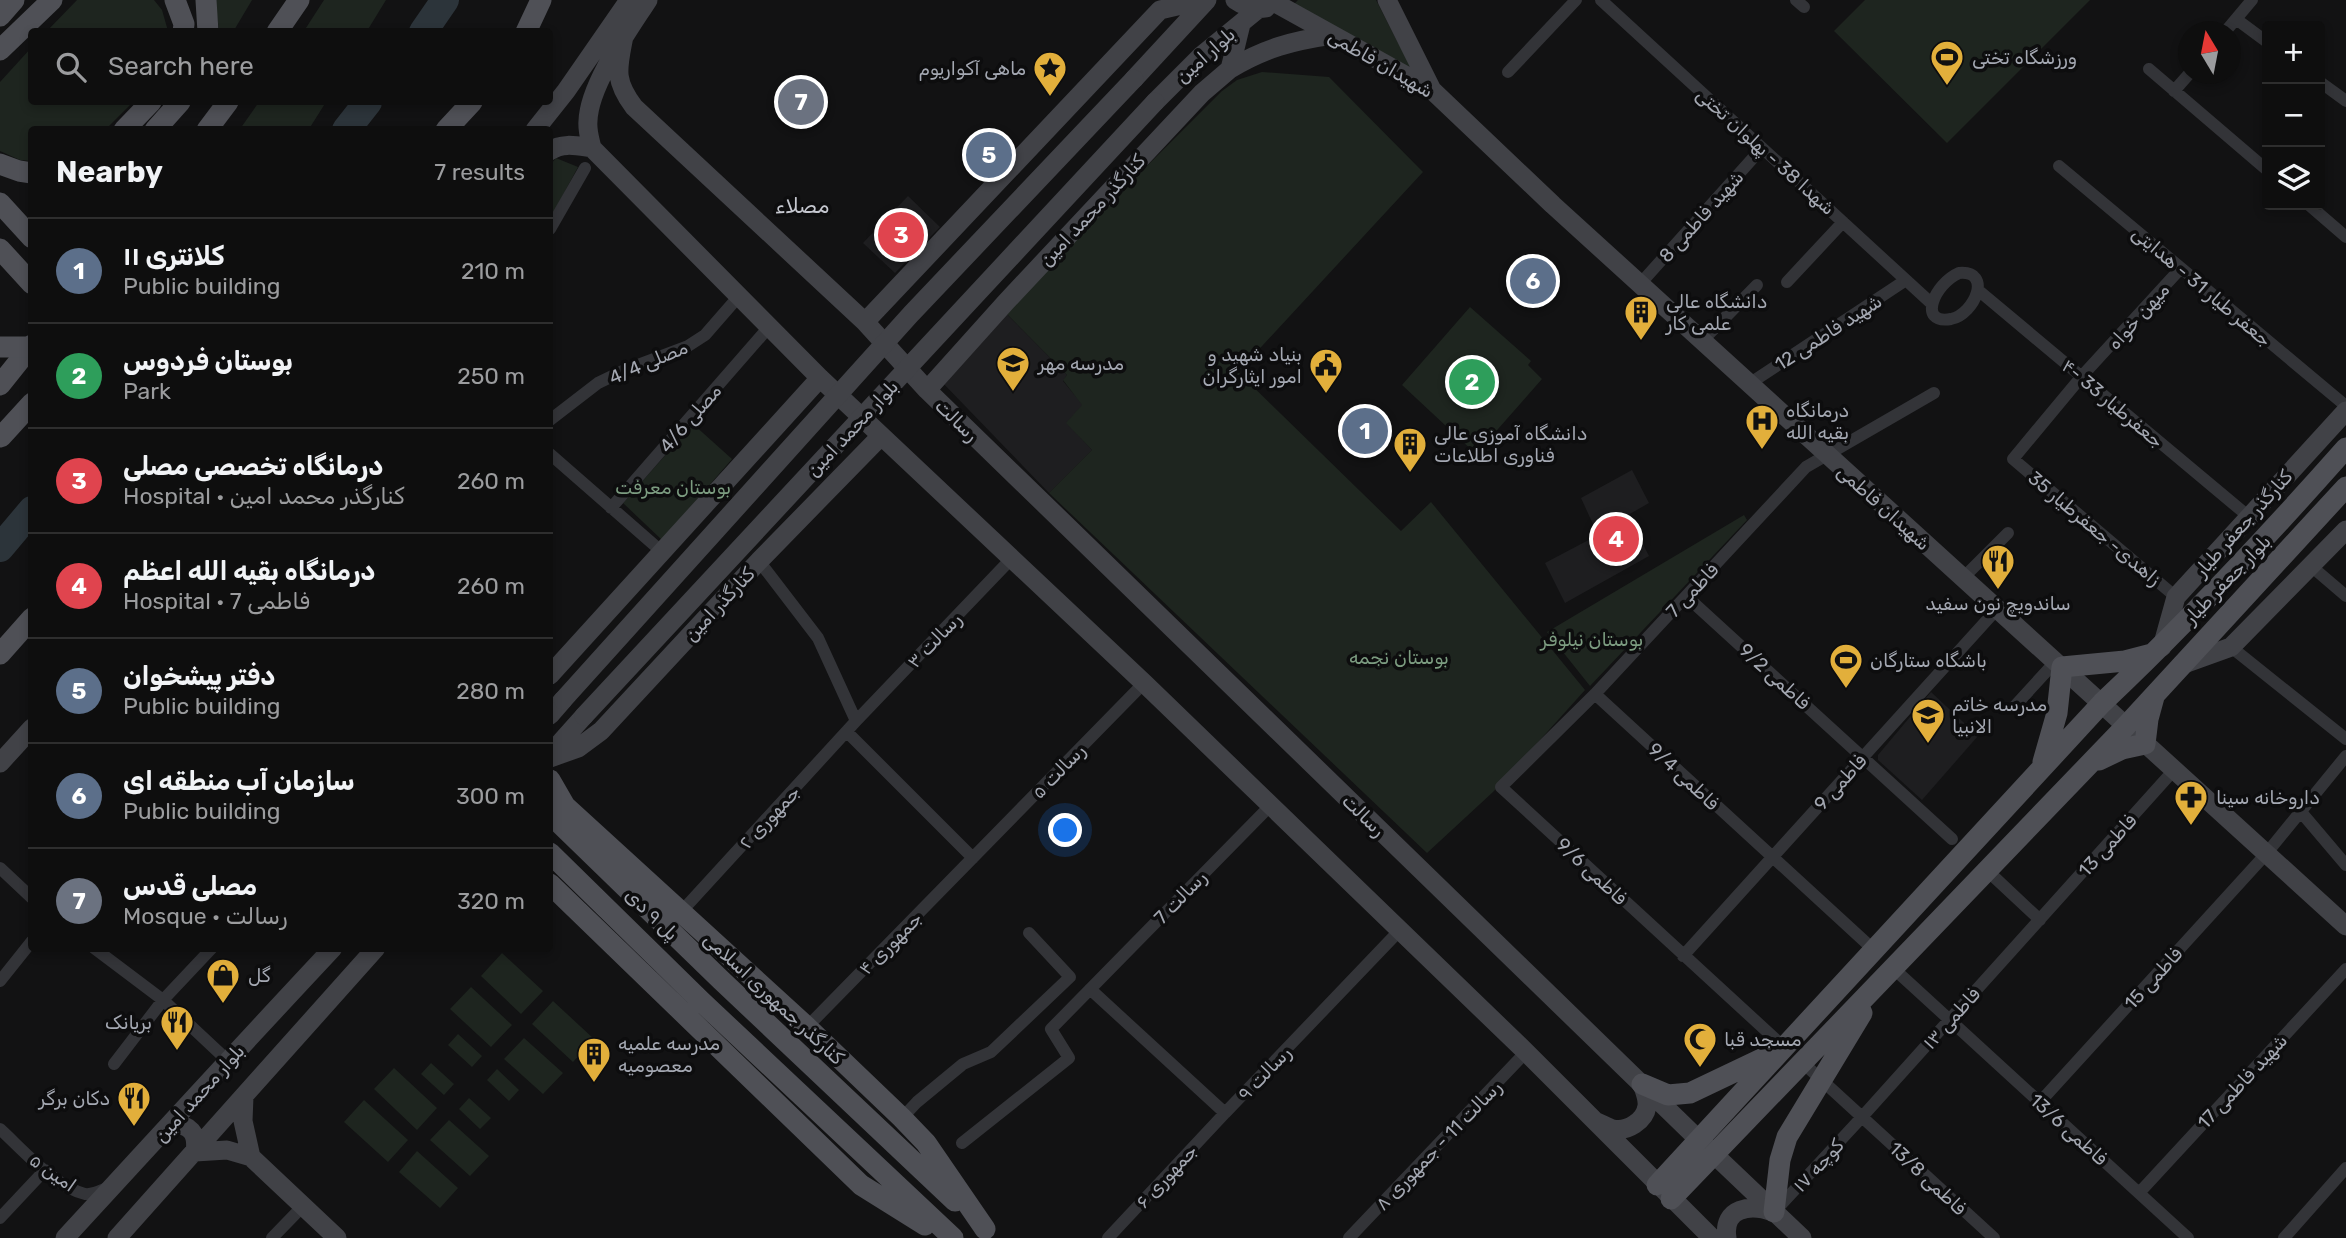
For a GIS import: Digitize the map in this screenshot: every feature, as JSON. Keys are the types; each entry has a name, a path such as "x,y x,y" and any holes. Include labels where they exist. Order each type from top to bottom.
{"main road":[{"path":"0,16 14,0"},
{"path":"0,50 52,0"},
{"path":"175,0 184,28"},
{"path":"206,0 208,28"},
{"path":"276,28 288,0"},
{"path":"277,28 299,0"},
{"path":"528,28 541,0"},
{"path":"128,126 148,105"},
{"path":"159,126 177,105"},
{"path":"212,126 226,105"},
{"path":"450,126 469,105"},
{"path":"0,163 19,172 28,173"},
{"path":"0,203 28,234"},
{"path":"0,249 28,280"},
{"path":"0,347 28,346"},
{"path":"0,385 28,351"},
{"path":"1,438 28,408"},
{"path":"1,438 28,428"},
{"name":"بلوار جعفر طیار","path":"1707,1148 1785,1048 1874,950 2102,703 2159,650 2270,534 2346,448"},
{"name":"بلوار جعفر طیار","path":"1889,973 2126,726 2346,487"},
{"path":"0,654 28,622"},
{"path":"2040,771 2057,713 2059,664 2125,661 2159,650"},
{"path":"2083,771 2122,749 2145,744 2155,693"},
{"name":"کنارگذر جمهوری اسلامی","path":"555,809 681,912 902,1118 926,1143 990,1233"},
{"name":"پل ۹ دی","path":"555,809 701,961 990,1233"},
{"name":"پل ۹ دی","path":"553,856 701,1001 953,1238"},
{"path":"553,887 861,1185 946,1238"},
{"path":"1664,1192 1707,1148 1802,1062 1889,973"},
{"path":"1774,1212 1780,1160 1787,1137 1889,973"},
{"path":"1642,1084 1668,1094 1690,1093 1785,1048"}],"street":[{"path":"538,126 566,91 629,0"},
{"path":"553,224 592,156 587,119 593,95 624,36 648,0"},
{"path":"624,36 617,72 622,91 634,107 865,322 1160,9 1205,0"},
{"name":"بلوار امین","path":"1134,79 1205,0"},
{"path":"1235,0 1257,10 1279,2"},
{"path":"1387,0 1432,89"},
{"path":"1508,72 1576,0"},
{"name":"شهدا 38 - پهلوان تختی","path":"1601,0 1931,303"},
{"path":"2252,0 2236,19 2262,38"},
{"name":"شهیدان فاطمی","path":"1279,2 1332,35 1432,89 1827,456 2346,925"},
{"name":"بلوار امین","path":"1155,102 1202,55 1257,10"},
{"path":"1230,69 1241,24"},
{"name":"کنارگذر محمد امین","path":"927,390 1202,93 1230,69 1253,55 1277,45 1332,35"},
{"path":"2149,69 2262,166"},
{"name":"بلوار محمد امین","path":"556,700 911,314 1134,79"},
{"path":"2174,91 2180,84"},
{"path":"2323,84 2346,102"},
{"name":"بلوار محمد امین","path":"553,752 1155,102"},
{"path":"553,149 575,145 592,156 739,296 880,437 1144,682 1526,1052 1712,1238"},
{"name":"شهید فاطمی 8","path":"1640,284 1762,148"},
{"name":"جعفر طیار 31 - هدایتی","path":"2059,166 2346,408"},
{"path":"2315,210 2346,237"},
{"path":"1787,282 1843,222"},
{"name":"میهن خواه","path":"2013,459 2082,376 2180,268"},
{"path":"1959,273 1971,274 1978,289 1966,312 1951,319 1936,316 1931,303 1939,288 1951,276 1959,273"},
{"name":"شهید فاطمی 12","path":"1749,384 1906,280"},
{"path":"1702,341 1757,285"},
{"name":"۴- جعفرطیار 33","path":"1978,289 2248,516"},
{"name":"مصلی 4/4","path":"553,417 598,383 626,369 688,346 705,335 739,296"},
{"name":"رسالت","path":"865,322 927,390 1802,1238"},
{"name":"مصلی 4/6","path":"611,508 769,327"},
{"path":"553,672 820,378"},
{"name":"فاطمی 7","path":"1501,787 1595,694 1806,467 1934,393"},
{"name":"کنارگذر جعفر طیار","path":"2159,650 2176,597 2346,408"},
{"name":"کنارگذر امین","path":"553,755 579,748 601,731 759,561 880,437"},
{"path":"553,457 661,551"},
{"name":"زاهدی- جعفرطیار 35","path":"2013,459 2176,597"},
{"path":"2180,666 2231,647 2346,530"},
{"path":"1963,578 2008,533"},
{"name":"رسالت ۳","path":"856,721 1012,558"},
{"path":"759,561 818,638 856,721"},
{"path":"2311,566 2346,596"},
{"name":"فاطمی 9/2","path":"1686,596 1952,839"},
{"name":"فاطمی 9","path":"1683,956 1997,609"},
{"path":"2231,647 2346,739"},
{"path":"2013,708 2059,664"},
{"name":"رسالت ۵","path":"973,859 1144,682"},
{"name":"فاطمی 9/4","path":"1595,694 1874,950"},
{"name":"جمهوری ۲","path":"681,912 856,721"},
{"path":"0,763 28,732"},
{"path":"847,732 973,859"},
{"name":"فاطمی 15","path":"2040,1102 2266,854 2346,755"},
{"name":"فاطمی 13","path":"2040,920 2174,770"},
{"name":"فاطمی 9/6","path":"1501,787 1785,1048"},
{"name":"رسالت 7","path":"962,1143 1069,1058 1051,1029 1270,805"},
{"path":"2301,812 2346,865"},
{"name":"جمهوری ۴","path":"807,1027 973,859"},
{"path":"0,868 28,894"},
{"path":"1992,875 2040,920"},
{"name":"فاطمی ۱۳","path":"1862,1117 2040,920"},
{"name":"رسالت ۹","path":"1090,989 1225,1113 1400,930"},
{"path":"902,1118 917,1102 964,1064 991,1052 1070,977 1029,933"},
{"path":"0,981 28,946"},
{"path":"99,952 163,1000 227,1060"},
{"path":"114,1064 163,1000 208,952"},
{"name":"بلوار محمد امین","path":"65,1238 329,952"},
{"name":"بلوار محمد امین","path":"117,1238 372,952"},
{"name":"شهید فاطمی 17","path":"2139,1193 2346,970"},
{"name":"فاطمی 13/6","path":"1889,973 1950,1020 2188,1238"},
{"name":"رسالت 11 - جمهوری ۸","path":"1349,1238 1526,1052"},
{"name":"فاطمی 13/8","path":"1802,1062 1994,1238"},
{"path":"211,1079 211,1089 216,1098 236,1102 244,1096"},
{"path":"1596,1122 1614,1129 1626,1129 1635,1125 1647,1108 1647,1097 1642,1084"},
{"path":"244,1096 243,1121 251,1157"},
{"name":"جمهوری ۶","path":"1108,1238 1225,1113"},
{"name":"کوچه ۱۷","path":"1774,1212 1862,1117"},
{"path":"171,1124 183,1124 192,1130 197,1140 195,1152 227,1150 251,1157 337,1238"},
{"name":"امین ۵","path":"0,1129 45,1170 70,1188 88,1195 113,1185"},
{"path":"2284,1238 2346,1168"},
{"path":"0,1218 45,1170"},
{"path":"272,1238 303,1206"},
{"path":"1727,1238 1729,1221 1736,1212 1746,1207 1758,1207 1774,1212"}],"shaded area":[{"path":"908,196 940,227 895,273 863,243"},
{"name":"مدرسه مهر","path":"1003,310 1067,375 1063,381 1083,405 1067,423 1092,450 1049,493 939,379"},
{"path":"1632,470 1649,503 1628,515 1649,556 1565,603 1545,563 1598,535 1581,498"},
{"name":"مدرسه خاتم الانبیا","path":"1931,692 1978,736 1922,800 1878,760 1878,755"}],"green space":[{"path":"77,0 154,0 162,10 167,28 50,28"},
{"path":"215,0 252,0 235,28 219,28"},
{"path":"324,0 386,0 369,28 306,28"},
{"path":"1298,0 1376,0 1415,70 1289,9"},
{"name":"ورزشگاه تختی","path":"1865,0 2090,0 1947,143 1834,31"},
{"path":"28,51 28,105 130,105 109,126 28,126 28,161 20,160 0,151 0,82"},
{"name":"بوستان نجمه","path":"1262,72 1329,77 1423,172 1238,372 1401,531 1431,502 1585,690 1493,792 1427,853 1049,493 1092,450 1066,423 1082,405 1063,380 1067,375 1003,310 1222,91 1237,80"},
{"path":"257,105 324,105 311,126 242,126"},
{"path":"556,158 578,167 553,213 553,162"},
{"path":"1470,307 1531,361 1528,365 1542,379 1476,454 1402,385"},
{"name":"بوستان معرفت","path":"693,424 732,459 662,540 623,503"},
{"name":"بوستان نیلوفر","path":"1744,515 1747,520 1590,686 1547,632"},
{"path":"502,953 543,991 521,1014 481,976"},
{"path":"471,987 512,1025 491,1047 450,1009"},
{"path":"553,1001 594,1039 573,1062 532,1024"},
{"path":"458,1034 482,1056 472,1067 448,1045"},
{"path":"524,1038 563,1073 543,1094 504,1059"},
{"path":"431,1063 454,1084 444,1095 421,1074"},
{"path":"394,1068 437,1108 417,1130 374,1089"},
{"path":"497,1069 519,1090 509,1101 487,1080"},
{"path":"469,1098 491,1118 480,1129 459,1109"},
{"path":"364,1100 408,1140 388,1162 344,1122"},
{"path":"449,1120 489,1156 470,1176 430,1140"},
{"path":"417,1151 458,1188 440,1208 399,1172"}],"waterway":[{"path":"426,28 445,0"},
{"path":"349,126 366,105"},
{"path":"0,548 28,515"}],"place":[{"name":"ورزشگاه تختی","path":"1947,87"},
{"name":"ماهی آکواریوم","path":"1050,98"},
{"name":"مصلی قدس","path":"801,102"},
{"name":"دفتر پیشخوان","path":"989,155"},
{"name":"درمانگاه تخصصی مصلی","path":"901,235"},
{"name":"سازمان آب منطقه ای","path":"1533,281"},
{"name":"دانشگاه عالی علمی کار","path":"1641,342"},
{"name":"بوستان فردوس","path":"1472,382"},
{"name":"مدرسه مهر","path":"1013,393"},
{"name":"بنیاد شهید و امور ایثارگران","path":"1326,395"},
{"name":"کلانتری ۱۱","path":"1365,431"},
{"name":"درمانگاه بقیه الله","path":"1762,451"},
{"name":"دانشگاه آموزی عالی فناوری اطلاعات","path":"1410,474"},
{"name":"درمانگاه بقیه الله اعظم","path":"1616,539"},
{"name":"ساندویچ نون سفید","path":"1998,591"},
{"name":"باشگاه ستارگان","path":"1846,690"},
{"name":"مدرسه خاتم الانبیا","path":"1928,745"},
{"name":"داروخانه سینا","path":"2191,827"},
{"name":"گل","path":"223,1005"},
{"name":"بریانک","path":"177,1052"},
{"name":"مسجد قبا","path":"1700,1069"},
{"name":"مدرسه علمیه معصومیه","path":"594,1084"},
{"name":"دکان برگر","path":"134,1128"}],"district":[{"name":"مصلاء","path":"802,206"}]}
